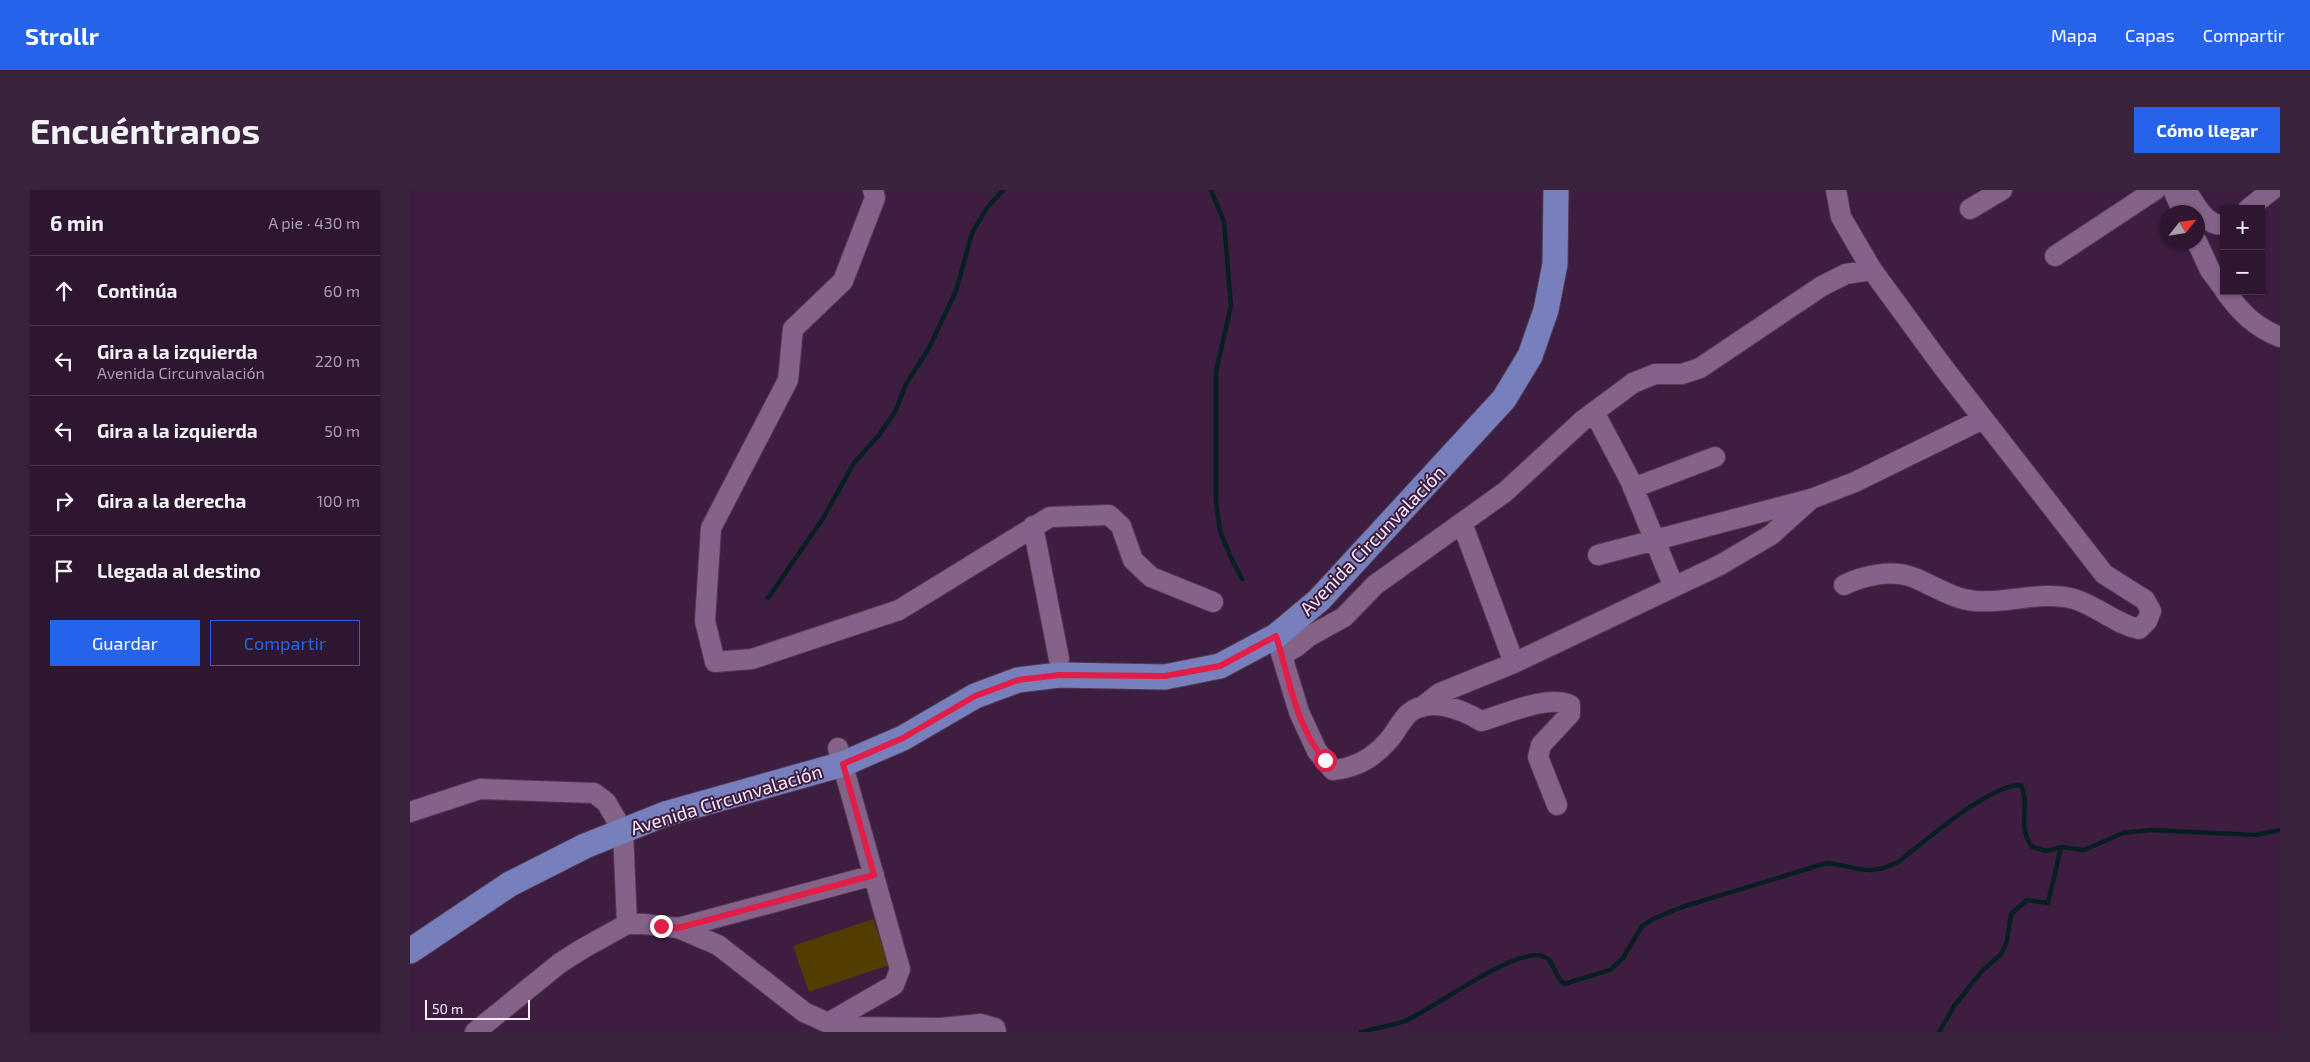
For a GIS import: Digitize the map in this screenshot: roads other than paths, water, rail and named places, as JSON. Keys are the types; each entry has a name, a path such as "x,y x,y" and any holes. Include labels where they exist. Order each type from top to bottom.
{"main road":[{"name":"Avenida Circunvalación","path":"840,756 968,681 1014,664 1059,659 1164,660 1214,651 1267,623 1308,589 1490,390 1515,349 1530,306 1538,263 1539,190"},
{"name":"Avenida Circunvalación","path":"410,951 510,884 585,846 660,799 840,756 903,738 975,696 1018,680 1059,675 1165,676 1220,666 1279,646 1504,399 1530,356 1546,310 1555,264 1556,190"},
{"name":"Avenida Circunvalación","path":"410,932 501,870 578,831 619,824"}],"street":[{"path":"873,190 875,198 843,281 793,329 788,380 711,528 705,621 715,662 752,659 898,610 1050,517 1109,515 1122,526 1133,560 1151,577 1213,602"},
{"path":"1836,190 1841,217 1872,270 1983,419 2104,574 2145,600 2151,611 2147,621 2139,629 2122,626 2101,610 2072,598 2044,597 1974,601 1935,589 1914,578 1892,574 1860,577 1844,585"},
{"path":"1970,209 2002,190"},
{"path":"2055,256 2155,190"},
{"path":"2173,190 2179,205"},
{"path":"2186,190 2206,219 2220,225"},
{"path":"2253,205 2272,190"},
{"path":"2201,250 2210,270 2220,283"},
{"path":"1811,499 1771,535 1720,565 1514,663 1440,693 1409,714 1387,743 1366,760 1345,769 1333,770 1316,751 1299,712 1279,646 1344,617 1375,585 1505,492 1594,412 1633,383 1655,374 1682,374 1700,368 1822,286 1846,274 1872,270"},
{"path":"2228,295 2237,308 2262,329 2280,337"},
{"path":"1594,412 1634,488 1674,587"},
{"path":"1598,555 1811,499 1855,482 1983,419"},
{"path":"1634,488 1715,457"},
{"path":"1462,523 1514,663"},
{"path":"1033,526 1059,659"},
{"path":"1422,706 1462,710 1481,721 1533,705 1563,702 1570,705 1570,714 1540,745 1538,757 1557,805"},
{"path":"828,1023 894,984 900,969 840,756"},
{"path":"410,812 480,789 594,793 606,802 619,824 627,924"},
{"path":"678,928 874,875"},
{"path":"475,1032 560,963 627,924 678,928 718,945 804,1012 828,1023 846,1027 941,1028 981,1024 995,1028 996,1032"}],"waterway":[{"path":"768,598 822,520 854,463 879,435 895,412 906,384 929,348 956,291 972,233 987,208 1003,190"},
{"path":"1211,190 1224,222 1231,305 1216,372 1216,501 1220,531 1242,579"},
{"path":"1361,1032 1405,1021 1497,968 1533,955 1548,959 1564,984 1610,970 1623,958 1642,926 1653,919 1682,907 1827,863 1863,870 1888,867 1898,862 1975,804 2007,787 2021,785 2025,801 2024,823 2027,839 2032,847 2047,851 2061,847 2084,850 2123,833 2151,830 2256,835 2280,830"},
{"path":"1939,1032 1954,1006 1982,971 2001,954 2007,941 2011,914 2027,900 2048,903 2061,847"}]}
